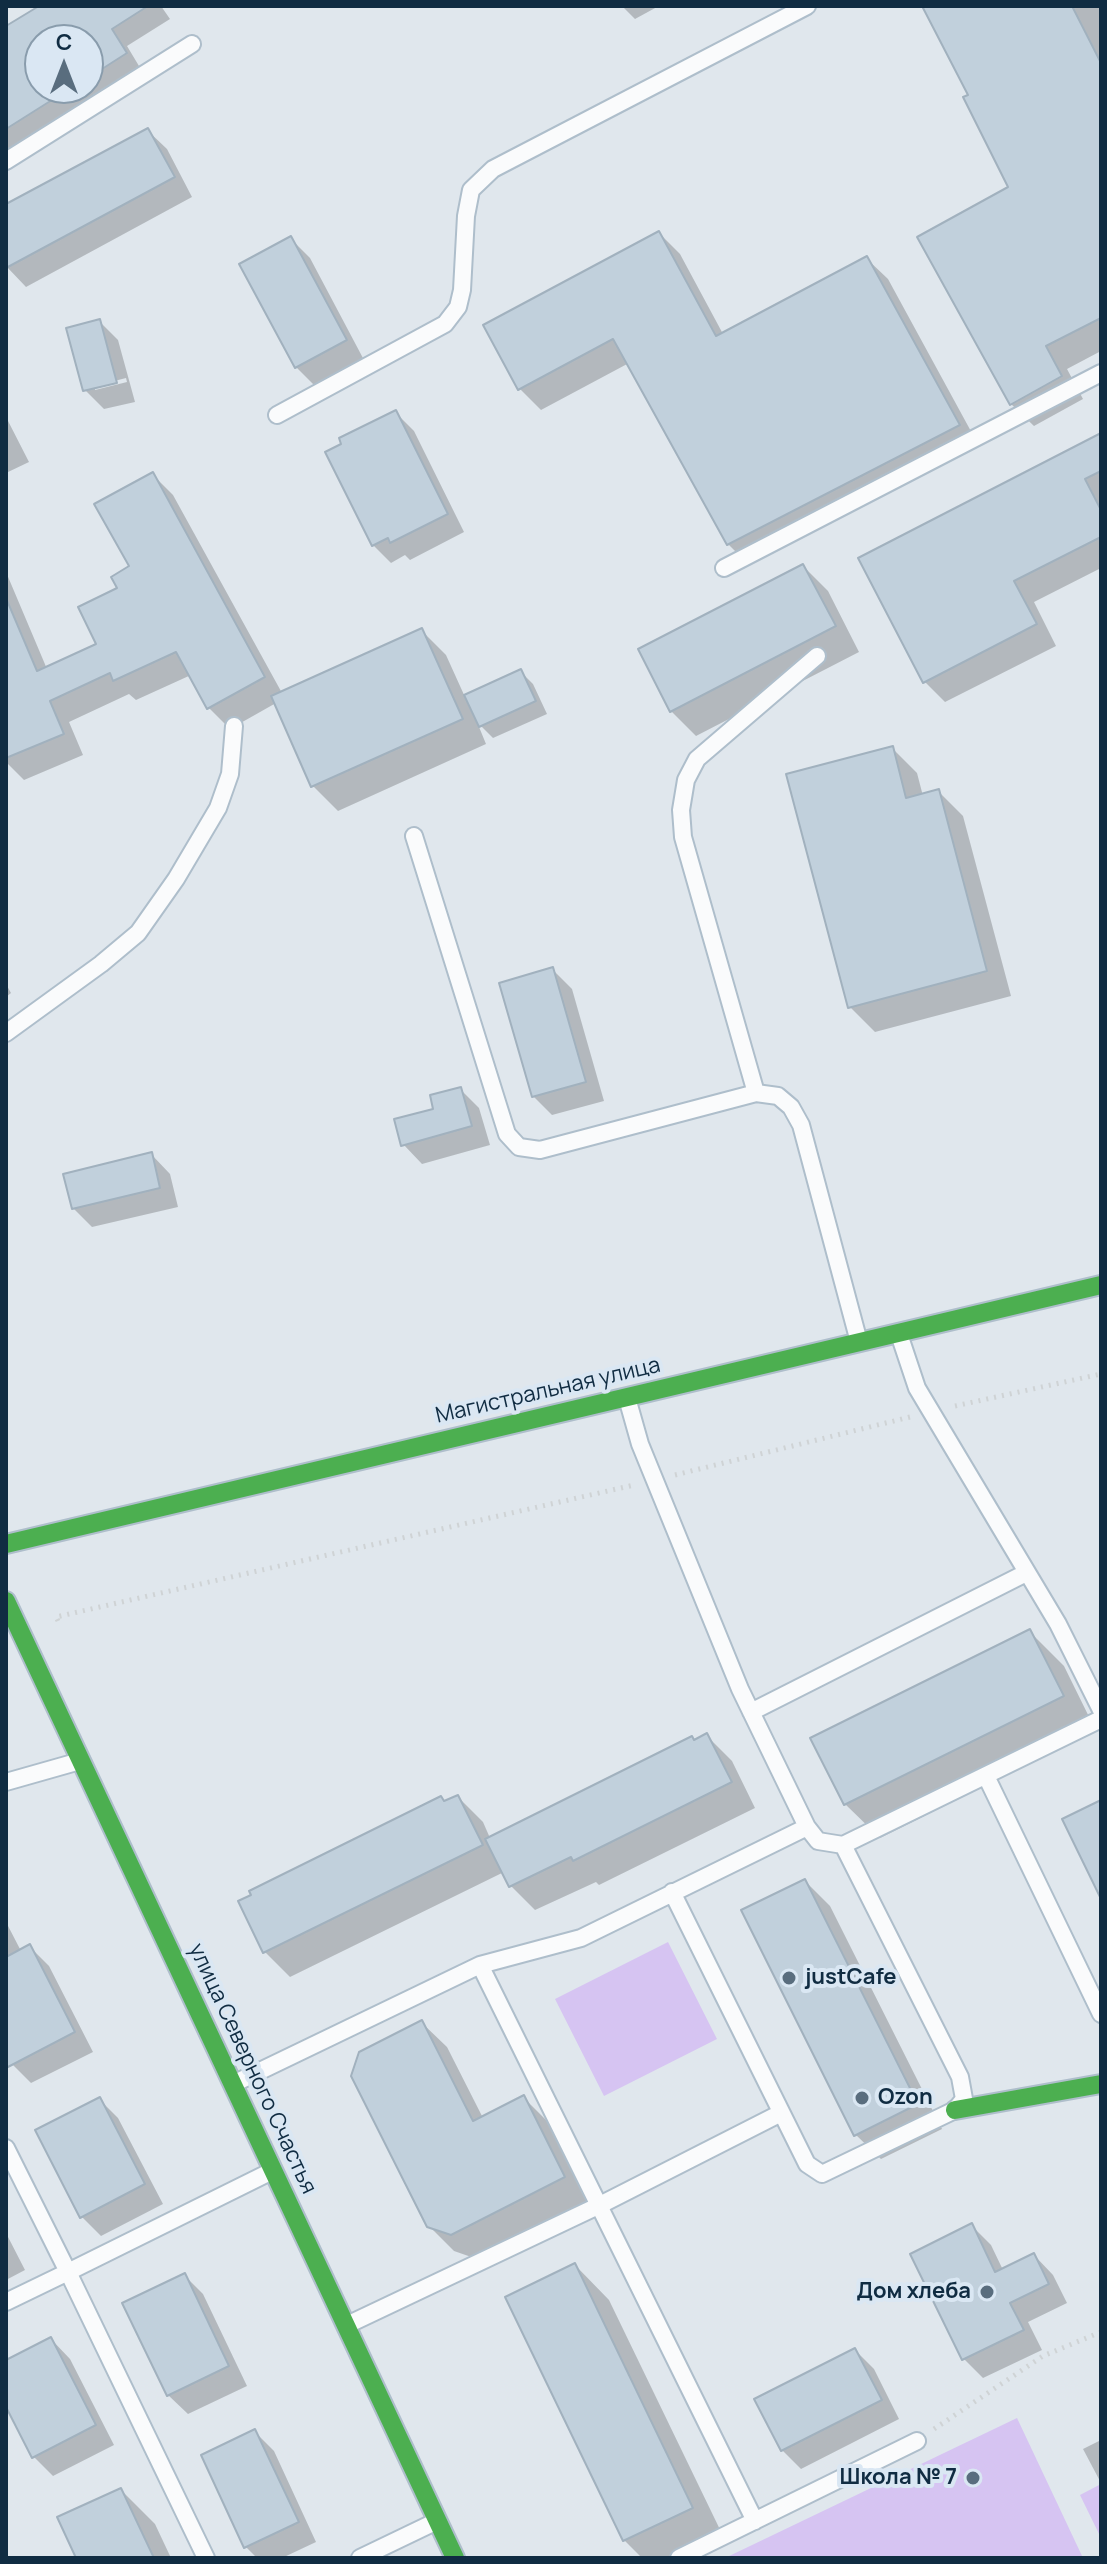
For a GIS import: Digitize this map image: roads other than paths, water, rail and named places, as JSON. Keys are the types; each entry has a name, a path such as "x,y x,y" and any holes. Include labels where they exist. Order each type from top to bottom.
{"street":[{"name":"Магистральная улица","path":"6,1544 1101,1285"},
{"name":"улица Северного Счастья","path":"6,1601 455,2558"},
{"path":"955,2110 1101,2084"}],"lane":[{"path":"277,415 445,324 460,298 471,190 493,169 807,6"},
{"path":"6,161 192,44"},
{"path":"724,568 1101,373"},
{"path":"756,1093 683,837 681,810 686,780 697,759 817,656"},
{"path":"6,1033 69,989 138,933 176,879 218,808 230,774 234,726"},
{"path":"414,836 507,1134 519,1147 540,1150 756,1093 778,1096 791,1107 801,1125 859,1342"},
{"path":"899,1333 910,1370 931,1412 1026,1573 1094,1680 1101,1710"},
{"path":"627,1397 654,1480 751,1712 807,1827 818,1841 843,1845 1101,1719"},
{"path":"751,1712 1026,1573"},
{"path":"6,1782 80,1761"},
{"path":"986,1776 1101,2014"},
{"path":"232,2084 480,1965 581,1938 807,1827"},
{"path":"672,1892 807,2164 822,2174 955,2110 964,2099 960,2077 843,1845"},
{"path":"480,1965 755,2521"},
{"path":"346,2326 600,2205 781,2113"},
{"path":"6,2148 206,2558"},
{"path":"6,2302 273,2171"},
{"path":"679,2558 917,2441"},
{"path":"360,2558 437,2521"}],"place":[{"name":"justCafe","path":"789,1978"},
{"name":"Ozon","path":"862,2098"},
{"name":"Дом хлеба","path":"987,2292"},
{"name":"Школа № 7","path":"973,2478"}]}
